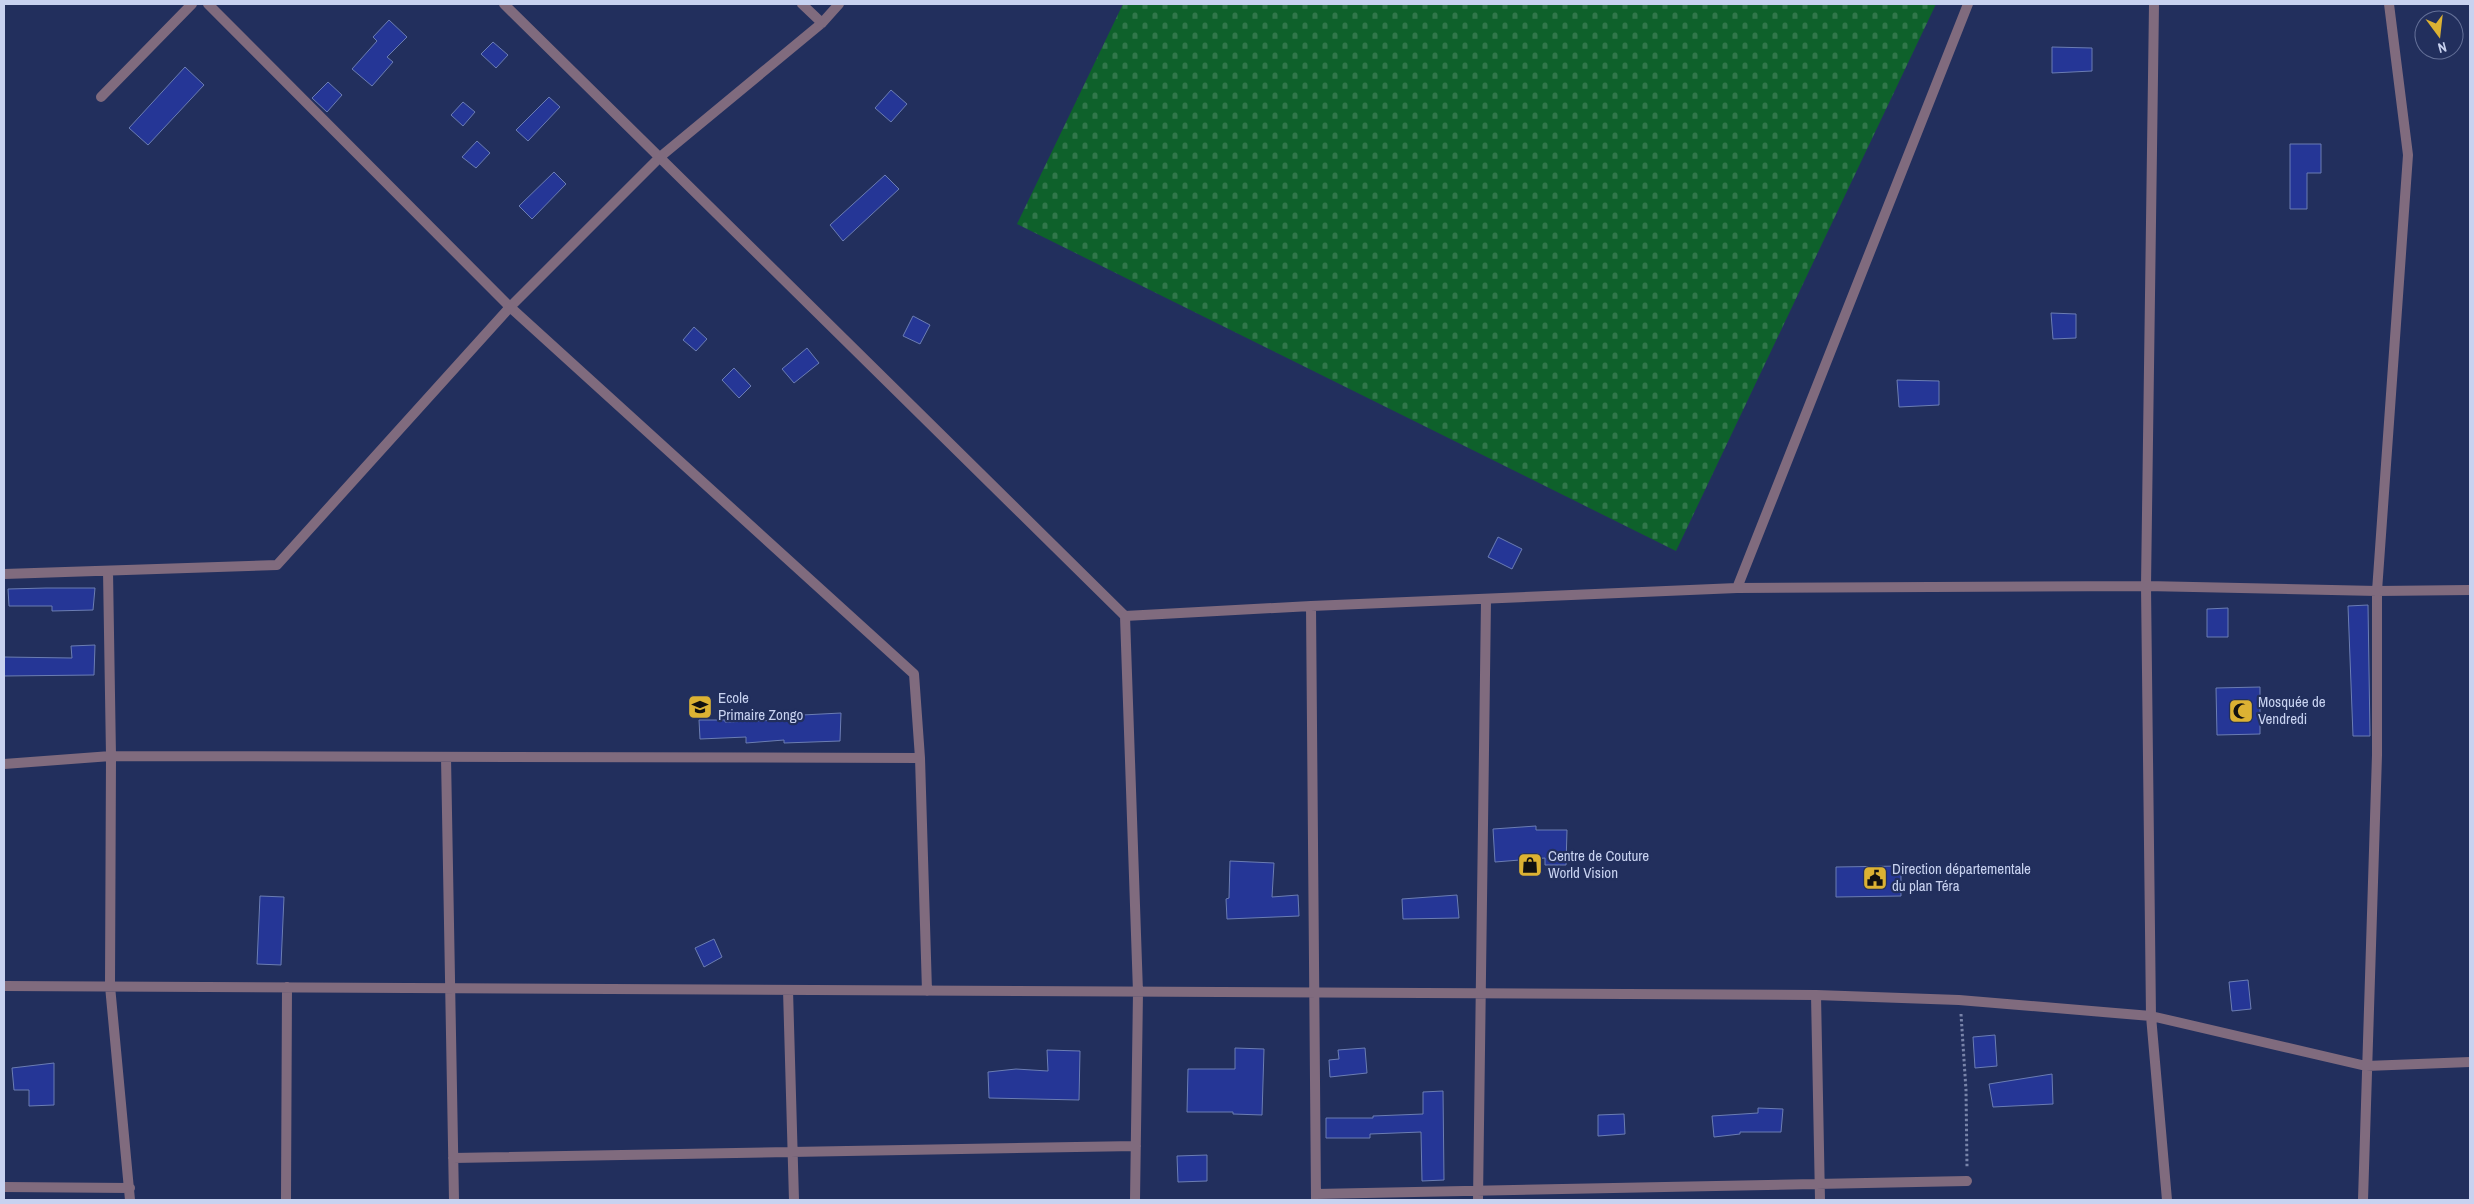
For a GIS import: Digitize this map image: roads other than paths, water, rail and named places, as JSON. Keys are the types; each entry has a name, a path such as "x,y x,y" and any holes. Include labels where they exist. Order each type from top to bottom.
{"street":[{"path":"101,97 192,4"},
{"path":"208,4 510,307 914,674 920,758 927,991"},
{"path":"504,4 1125,616 1138,992 1135,1200"},
{"path":"802,4 822,23"},
{"path":"4,574 277,566 510,307 660,157 822,23 839,4"},
{"path":"1737,588 1968,4"},
{"path":"2154,4 2146,586 2151,1016 2167,1200"},
{"path":"2363,1200 2377,756 2377,591 2408,155 2389,4"},
{"path":"108,571 111,756 110,986 130,1200"},
{"path":"1125,616 1737,588 2146,586 2377,591 2470,590"},
{"path":"1478,1195 1486,600"},
{"path":"1311,606 1316,1197 1478,1195 1967,1181"},
{"path":"4,764 111,756 920,758"},
{"path":"446,757 454,1200"},
{"path":"4,986 1816,995 1960,1000 2151,1016 2366,1066 2470,1062"},
{"path":"286,1200 287,988"},
{"path":"788,990 794,1200"},
{"path":"1816,995 1820,1200"},
{"path":"453,1158 1136,1146"},
{"path":"4,1187 130,1188"}],"place":[{"name":"Ecole Primaire Zongo","path":"700,707"},
{"name":"Mosquée de Vendredi","path":"2241,711"},
{"name":"Centre de Couture World Vision","path":"1530,865"},
{"name":"Direction départementale du plan Téra","path":"1875,878"}]}
